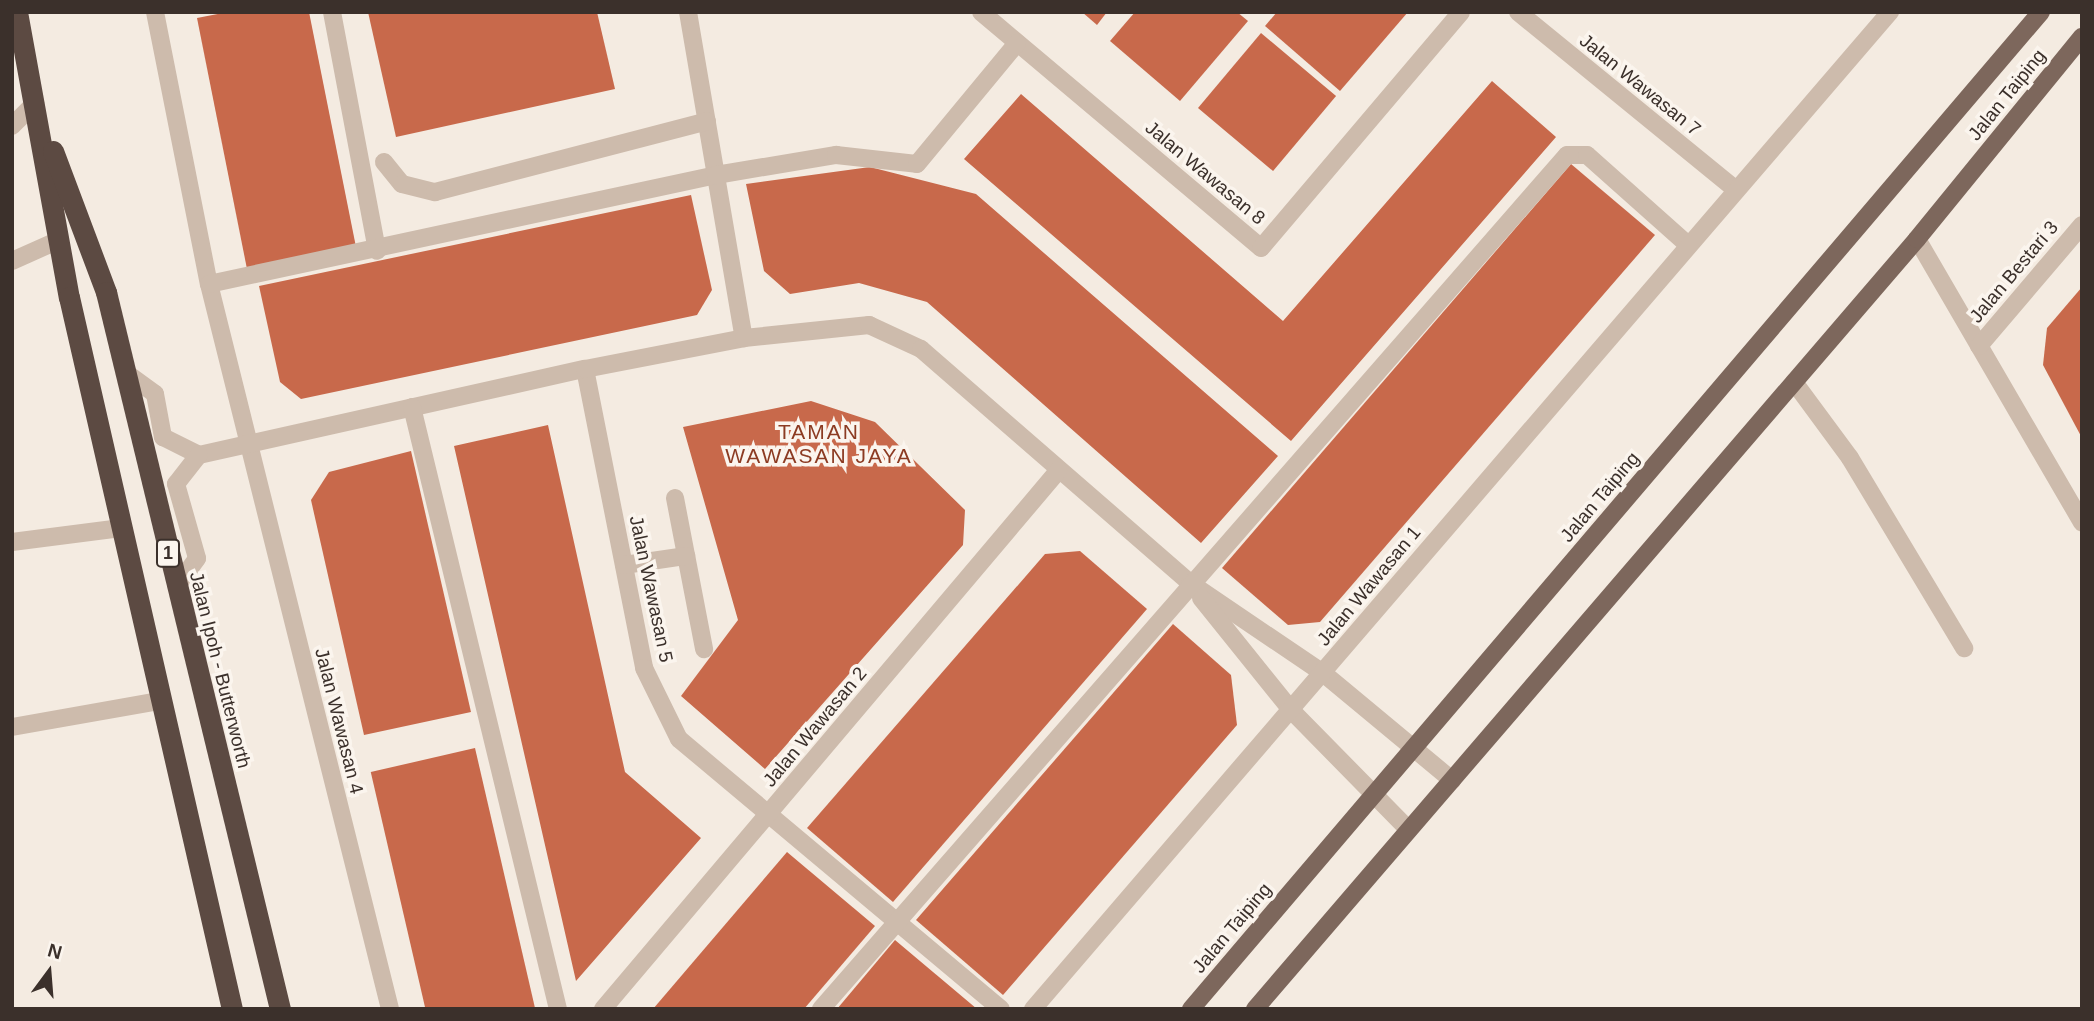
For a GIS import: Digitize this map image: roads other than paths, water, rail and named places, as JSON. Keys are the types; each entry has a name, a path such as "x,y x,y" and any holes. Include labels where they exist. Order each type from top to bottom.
{"highway":[{"name":"Jalan Ipoh - Butterworth","path":"17,12 59,240 121,528 232,1009"},
{"name":"Jalan Ipoh - Butterworth","path":"35,103 106,292 281,1009"}],"main road":[{"name":"Jalan Taiping","path":"1191,1009 2041,12"},
{"name":"Jalan Taiping","path":"1255,1009 1917,239 2082,37"}],"street":[{"name":"Jalan Wawasan 4","path":"155,12 209,284 390,1009"},
{"path":"331,12 377,251"},
{"path":"688,12 744,338"},
{"name":"Jalan Wawasan 8","path":"981,12 1261,248 1461,12"},
{"name":"Jalan Wawasan 7","path":"1518,12 1735,189"},
{"name":"Jalan Wawasan 1","path":"1033,1009 1735,189 1890,12"},
{"path":"209,284 377,251 716,175 836,155 917,164 1017,43"},
{"path":"12,126 35,103"},
{"path":"384,162 402,184 435,192 707,121"},
{"path":"821,1009 1190,583 1567,155 1587,155 1688,245"},
{"name":"Jalan Bestari 3","path":"1979,346 2082,225"},
{"path":"1917,239 2082,523"},
{"path":"12,261 59,240"},
{"path":"177,586 197,558 176,484 199,455 585,369 744,338 869,326 898,335 1190,583 1323,673 1452,780"},
{"name":"Jalan Wawasan 5","path":"585,369 644,668 679,739 766,817 897,921 1001,1009"},
{"path":"125,372 155,394 163,437 199,455"},
{"path":"1794,382 1850,458 1964,648"},
{"path":"412,407 558,1009"},
{"name":"Jalan Wawasan 2","path":"603,1009 1058,471"},
{"path":"675,498 704,649"},
{"path":"12,542 121,528"},
{"path":"624,565 686,556"},
{"path":"1190,583 1291,710 1409,830"},
{"path":"12,727 160,701"}],"district":[{"name":"TAMAN WAWASAN JAYA","path":"819,444"}]}
